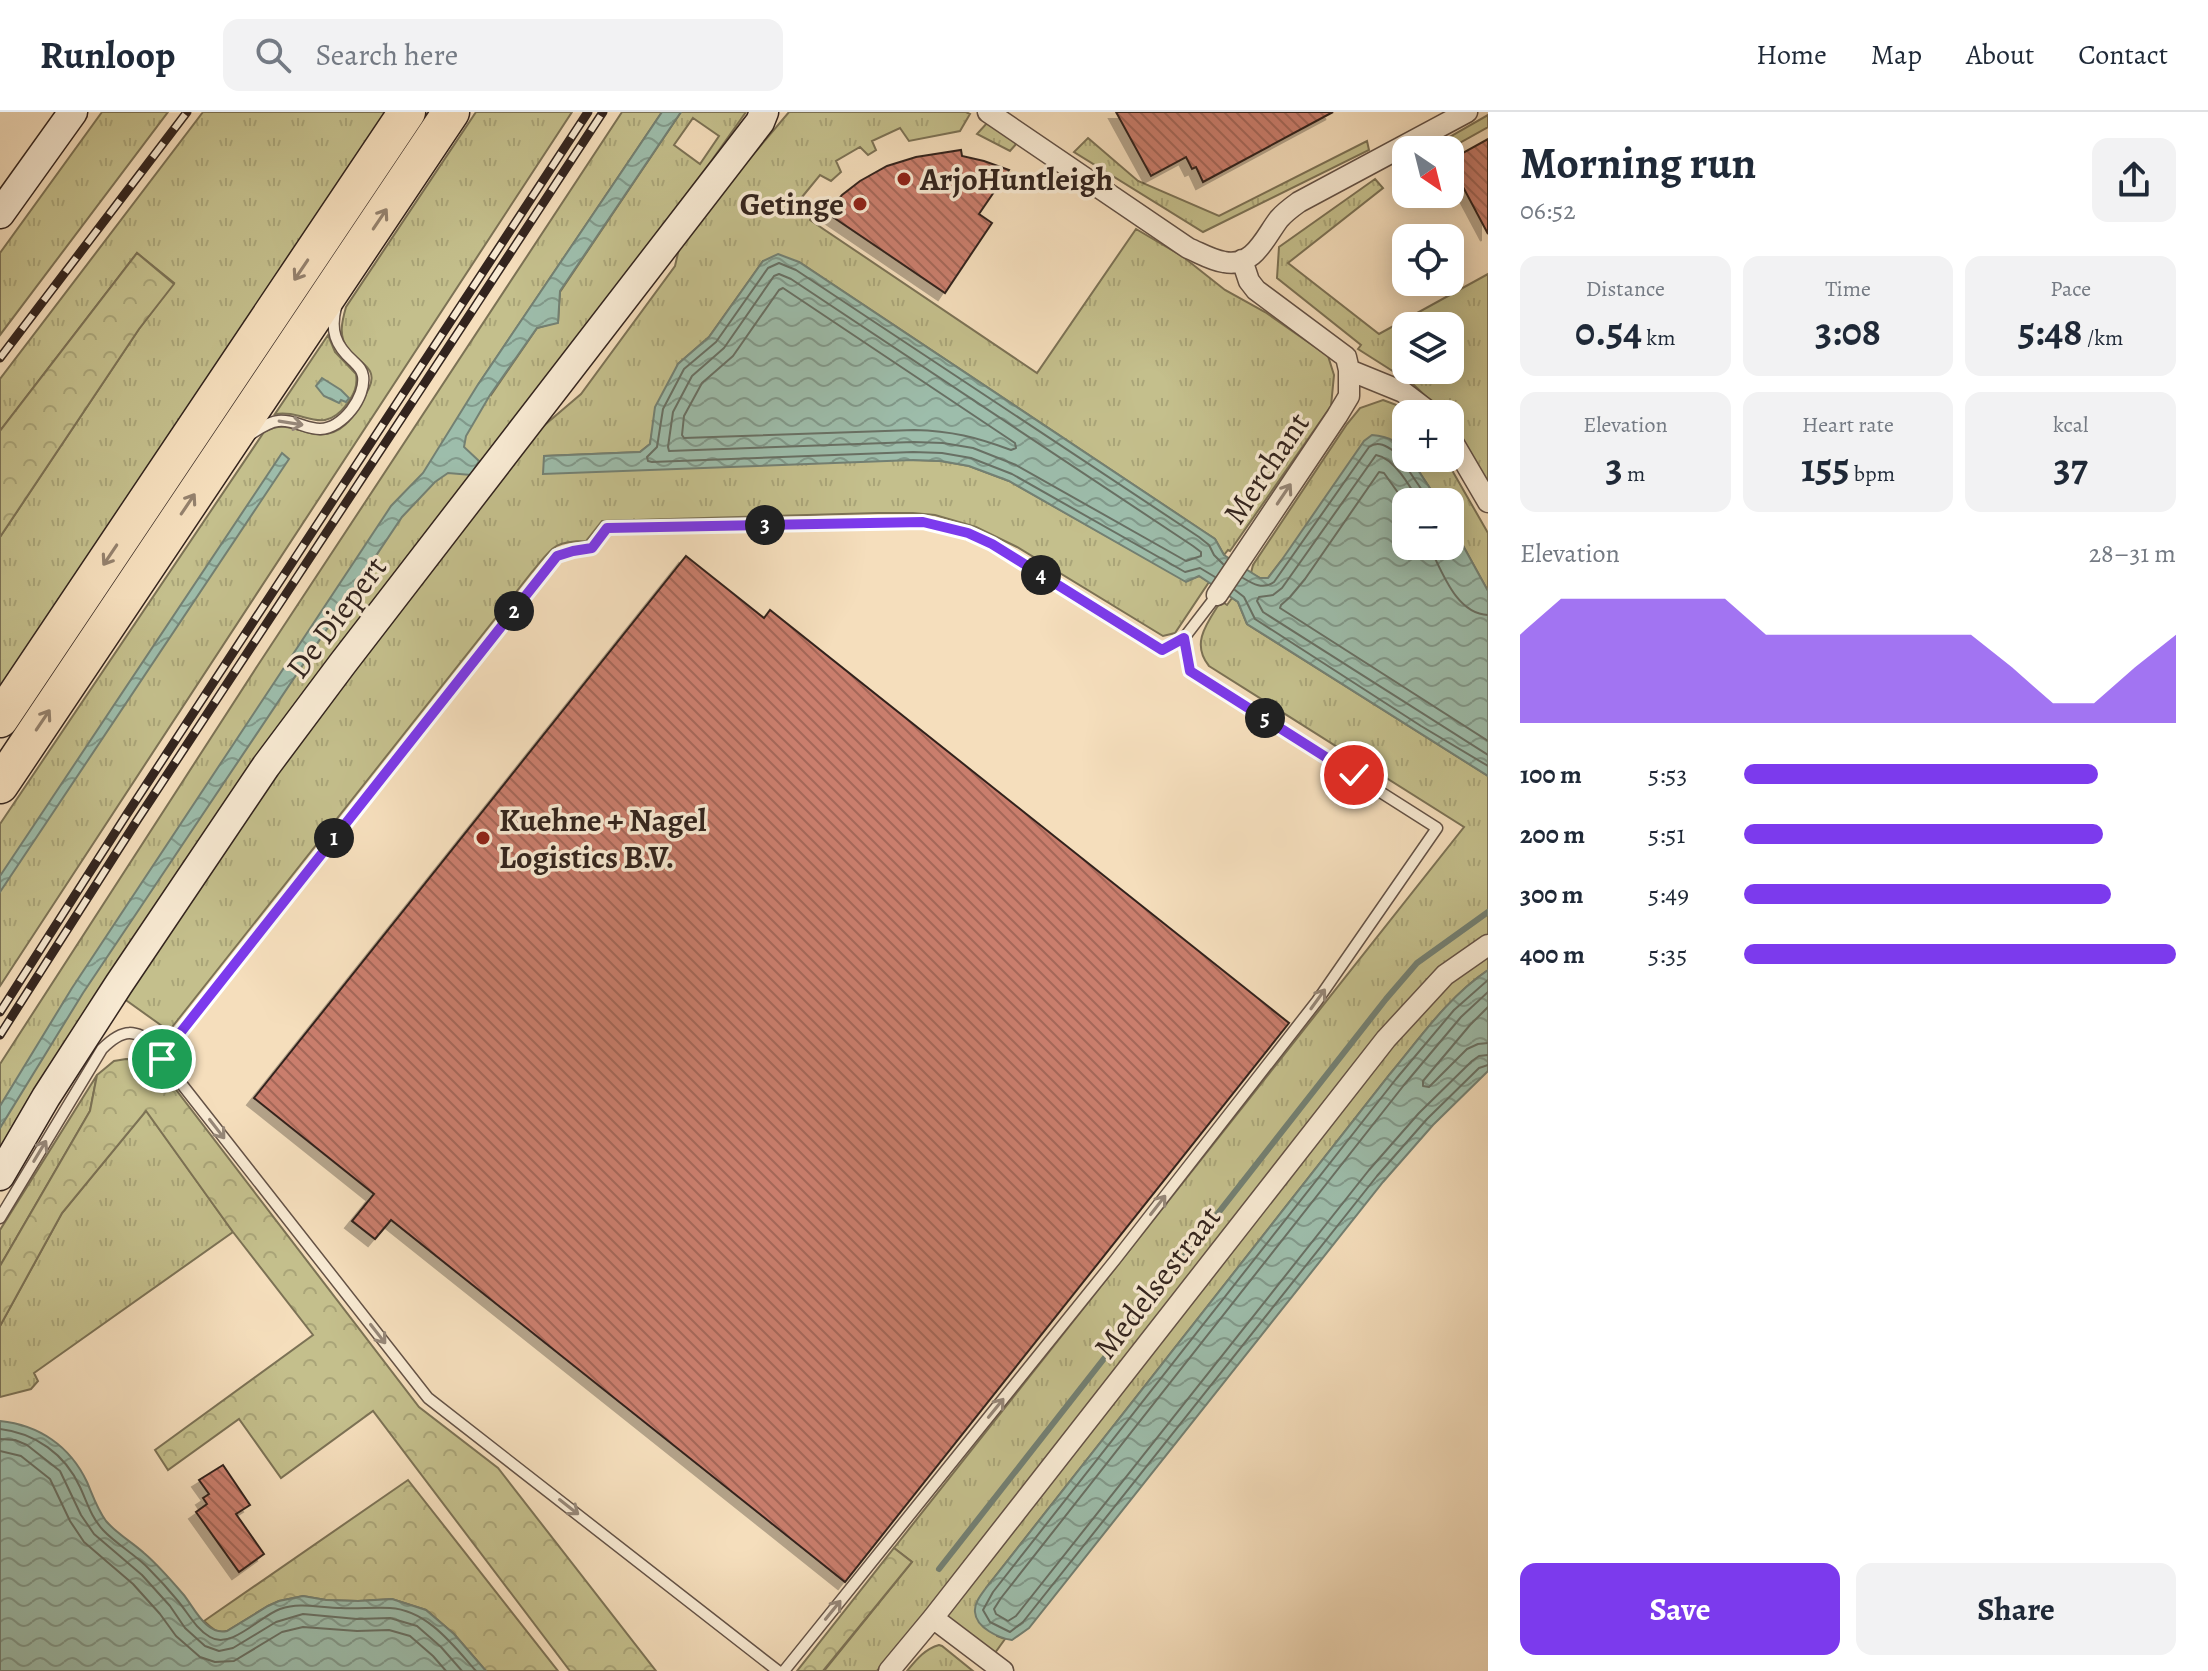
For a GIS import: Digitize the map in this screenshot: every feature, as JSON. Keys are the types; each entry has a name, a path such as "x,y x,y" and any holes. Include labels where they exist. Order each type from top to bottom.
{"highway":[{"path":"0,719 407,112"},
{"path":"0,785 451,112"}],"main road":[{"path":"0,214 73,112"},
{"name":"De Diepert","path":"0,1176 46,1097 119,984 266,766 766,115"}],"street":[{"path":"988,112 1188,248 1231,263 1260,249 1279,219 1299,202 1467,112"},
{"path":"1242,260 1249,281 1256,290 1346,357 1349,370 1403,392 1414,400"},
{"name":"Merchant","path":"1217,595 1349,396 1349,370"},
{"path":"1464,461 1488,502"},
{"name":"Medelsestraat","path":"889,1671 1386,1039 1445,975 1488,945"},
{"path":"933,1618 1003,1671"}],"lane":[{"path":"222,453 271,423 291,421 320,429 331,425 342,419 358,400 363,388 362,370 343,352 333,334 333,320 346,269"},
{"path":"158,1045 177,1037 557,556 592,548 607,528 923,522 942,525 992,544 1162,650 1184,638 1217,595"},
{"path":"0,1218 102,1049 120,1035 131,1032 141,1034 158,1045 162,1059 428,1398 781,1671 1105,1272 1317,1001 1437,828 1190,671 1184,638"}],"green space":[{"path":"102,112 168,112 0,335 0,253"},
{"path":"203,112 388,112 0,690 0,537 139,329 174,283 137,253 0,431 0,379"},
{"path":"476,112 572,112 0,986 0,824 264,432 285,427 329,434 352,417 369,388 371,375 343,339 342,323 346,307"},
{"path":"622,112 662,112 478,385 491,395 537,328 558,322 560,292 681,112 746,112 482,466 0,1152 0,1064","holes":["693,118 719,136 700,164 674,145"]},
{"path":"789,112 970,114 960,131 909,141 900,128 872,141 876,150 868,155 860,147 836,161 841,172 831,181 820,175 802,197 811,205 810,220 1037,373 1136,229 1182,256 1225,290 1265,312 1328,356 1334,375 1331,406 1230,551 1224,555 1215,539 799,262 763,261 709,337 678,364 650,444 640,452 544,456 913,460 969,466 1009,481 1186,581 1199,576 1209,582 1175,633 1163,636 1017,547 976,527 935,515 878,513 602,521 586,541 560,544 544,557 169,1031 123,998 283,763 540,429 581,394 675,266 681,240"},
{"path":"1488,115 1488,127 1464,140 1464,136 1451,136"},
{"path":"987,123 1017,143 1010,151 977,134"},
{"path":"1088,138 1138,181 1219,216 1367,141 1369,150 1203,232 1074,152"},
{"path":"1375,179 1383,188 1288,263 1379,334 1392,327 1392,371 1358,349 1361,345 1277,278 1279,247"},
{"path":"137,253 174,284 139,329 0,537 0,431"},
{"path":"1488,274 1488,486 1464,445 1464,400 1430,400 1413,384 1464,384 1464,312 1419,312 1448,296 1464,296 1464,287"},
{"path":"328,335 335,352 356,374 356,386 349,400 338,414 329,419 313,420 286,413 275,414"},
{"path":"1383,400 1392,403 1392,456 1281,561 1268,578 1251,573 1253,565 1360,408"},
{"path":"1419,472 1453,472 1462,488 1430,488"},
{"path":"1464,491 1488,533 1488,591 1464,547"},
{"path":"1232,598 1238,602 1247,624 1488,776 1488,936 1466,950 877,1671 824,1671 912,1562 894,1548 1464,827 1209,666 1201,649 1203,633 1221,601 1227,605"},
{"path":"1488,954 1488,970 1447,1005 1424,1032 986,1588 997,1636 1005,1639 992,1657 949,1621 945,1612 1397,1037 1450,982"},
{"path":"126,1059 148,1064 167,1078 419,1407 498,1468 656,1671 570,1671 373,1411 281,1478 239,1419 168,1470 155,1450 313,1335 233,1232 146,1111 62,1213 0,1326 0,1266 90,1111 97,1075 114,1061"},
{"path":"97,1075 90,1111 0,1266 0,1230"},
{"path":"146,1110 233,1232 34,1373 38,1381 31,1389 0,1397 0,1326 62,1213"},
{"path":"408,1480 558,1671 486,1671 454,1634 426,1610 392,1599 326,1600 303,1596 268,1606 227,1631 217,1631 204,1621"},
{"path":"894,1548 912,1562 823,1671 797,1671"},
{"path":"939,1645 973,1671 907,1671 925,1652"}],"water":[{"path":"662,112 681,112 560,291 558,323 537,328 490,395 466,436 464,447 479,461 471,475 448,473 435,482 402,517 83,993 0,1128 0,1106 72,988 391,506 423,473 477,386"},
{"path":"778,254 799,262 1215,539 1224,555 1260,578 1268,578 1281,561 1364,441 1372,435 1392,440 1392,472 1419,472 1430,488 1392,488 1392,560 1464,560 1464,547 1488,591 1488,776 1247,624 1238,602 1199,576 1186,582 1009,481 969,466 913,460 543,474 544,456 640,452 650,444 655,407 678,364 709,337 763,261"},
{"path":"322,378 349,398 346,402 341,400 339,403 324,396 316,386"},
{"path":"282,453 289,459 0,892 0,876"},
{"path":"1488,970 1488,1071 1433,1125 1383,1182 1029,1628 1012,1640 984,1627 976,1618 975,1609 986,1588 1424,1032 1447,1005"},
{"path":"0,1421 28,1427 62,1448 80,1469 106,1521 159,1568 213,1629 227,1631 268,1606 303,1596 326,1600 392,1599 426,1610 454,1634 486,1671 0,1671"}],"building":[{"path":"1116,112 1333,112 1203,182 1196,167 1192,169 1186,157 1151,176"},
{"path":"1488,139 1488,234 1464,189 1464,152"},
{"path":"961,150 962,156 1009,170 979,214 992,223 945,293 827,213 842,195 887,166 916,157"},
{"path":"686,556 764,618 770,610 1289,1023 845,1582 391,1220 375,1239 352,1221 374,1194 254,1098"},
{"path":"223,1465 250,1505 236,1514 264,1554 239,1572 196,1512 207,1504 203,1498 209,1494 199,1480"}],"waterway":[{"path":"939,1569 1386,999 1417,963 1488,912"}],"railway":[{"path":"0,358 187,112"},
{"path":"0,1012 588,112"},
{"path":"0,1035 138,819 603,112"}],"place":[{"name":"ArjoHuntleigh","path":"904,179"},
{"name":"Getinge","path":"860,204"},
{"name":"Kuehne + Nagel Logistics B.V.","path":"483,838"}],"route":[{"path":"162,1059 158,1045 177,1037 557,556 592,548 607,528 923,522 968,533 992,544 1162,650 1184,638 1190,671 1354,775"}]}
